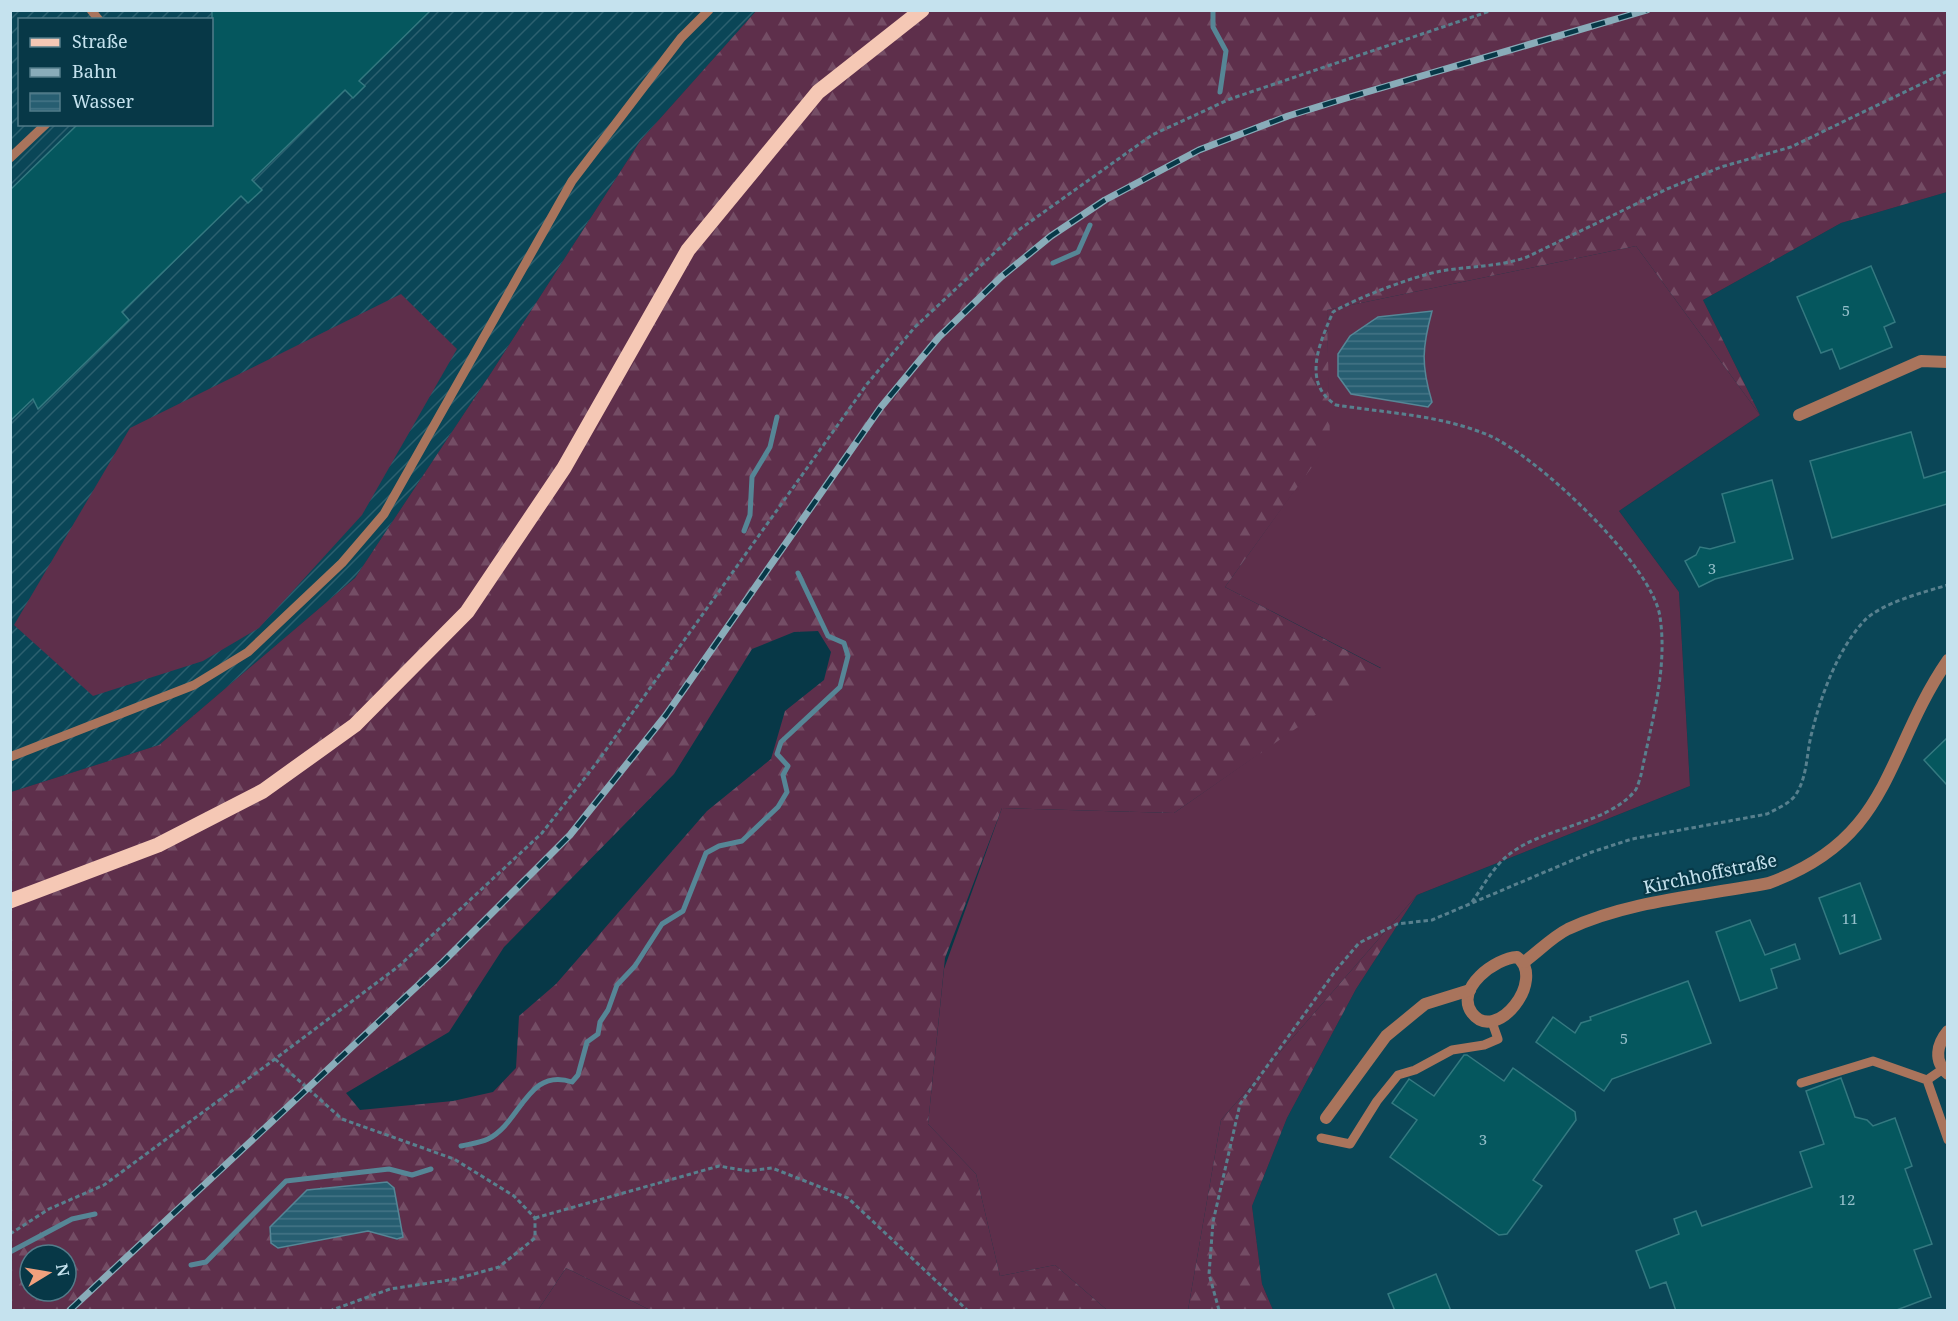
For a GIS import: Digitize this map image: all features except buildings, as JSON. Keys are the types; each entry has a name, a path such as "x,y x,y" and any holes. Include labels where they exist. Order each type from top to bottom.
{"main road":[{"path":"10,901 158,845 264,790 355,725 467,612 564,468 688,250 818,92 922,10"}],"street":[{"path":"1799,415 1921,361 1947,362"},
{"name":"Kirchhoffstraße","path":"1524,962 1565,931 1594,918 1623,909 1769,883 1827,854 1856,828 1878,798 1931,685 1947,660"},
{"path":"1517,957 1524,962 1527,973 1519,999 1508,1013 1492,1022 1482,1021 1472,1012 1468,997 1470,990 1480,976 1508,958 1517,957"},
{"path":"1326,1118 1386,1036 1425,1004 1470,990"},
{"path":"1945,1072 1938,1057 1938,1043 1947,1031"}],"lane":[{"path":"10,757 194,685 248,652 342,562 384,514 572,181 681,38 710,10"},
{"path":"10,158 44,126"},
{"path":"1321,1138 1350,1144 1377,1101 1398,1075 1415,1070 1452,1050 1484,1045 1498,1039 1492,1022"},
{"path":"1802,1083 1873,1061 1927,1080 1945,1072"},
{"path":"1927,1080 1947,1140"}],"path":[{"path":"10,1234 49,1209 104,1185 399,966 542,833 598,761 867,384 915,327 1020,229 1152,135 1230,99 1493,10"},
{"path":"1472,902 1504,858 1519,848 1618,805 1635,791 1641,775 1661,669 1660,615 1656,599 1609,534 1543,471 1514,450 1490,436 1450,422 1336,405 1326,399 1314,363 1333,312 1367,296 1439,272 1507,264 1667,189 1720,167 1791,147 1947,70"},
{"path":"1219,1311 1209,1274 1214,1222 1240,1104 1336,970 1359,943 1397,924 1432,920 1592,852 1622,842 1767,814 1783,806 1794,797 1804,778 1812,731 1832,676 1845,648 1865,620 1880,610 1947,585"},
{"path":"275,1059 342,1119 454,1159 514,1196 535,1218 535,1238 499,1267 456,1278 390,1289 332,1311"},
{"path":"535,1218 719,1166 748,1171 772,1168 848,1198 967,1311"}],"shaded area":[{"path":"11,11 756,11 640,141 491,373 355,578 159,745 11,792"},
{"path":"1947,192 1947,1310 1273,1310 1262,1284 1252,1206 1287,1118 1356,989 1417,895 1690,786 1679,592 1619,511 1760,415 1703,300 1841,223"}],"green space":[{"path":"756,11 1947,11 1947,192 1841,223 1703,300 1760,415 1636,246 1327,310 1330,442 1225,587 1382,669 1174,813 1002,808 945,958 928,1124 976,1174 1000,1276 1055,1265 1107,1310 650,1310 566,1268 538,1310 11,1310 11,792 159,745 355,578 491,373 640,141","holes":["818,631 831,652 824,680 785,711 771,759 707,811 556,984 519,1016 516,1068 493,1092 453,1101 360,1110 346,1093 449,1032 504,947 674,774 752,649 794,632"]},
{"path":"1636,246 1760,415 1619,511 1679,592 1690,786 1417,895 1221,1120 1188,1310 1107,1310 1055,1265 1000,1276 976,1174 928,1124 944,969 1002,808 1174,813 1381,668 1225,587 1329,442 1327,310"},
{"path":"401,294 457,349 362,515 259,628 203,661 93,696 14,625 130,428"},
{"path":"1417,895 1356,989 1287,1118 1252,1206 1262,1284 1273,1310 1188,1310 1221,1120"},
{"path":"566,1268 650,1310 538,1310"}],"water":[{"path":"1432,311 1424,356 1432,402 1428,407 1351,394 1338,376 1338,354 1350,336 1378,317"},
{"path":"387,1182 394,1188 403,1237 397,1239 368,1231 278,1248 271,1243 270,1227 307,1190"}],"waterway":[{"path":"1213,10 1213,27 1226,51 1220,92"},
{"path":"1053,263 1078,252 1090,225"},
{"path":"744,531 750,515 752,477 770,447 777,417"},
{"path":"461,1146 488,1139 499,1131 534,1089 545,1082 557,1079 572,1082 578,1075 587,1042 598,1034 600,1022 608,1010 617,985 635,966 662,924 683,911 706,853 719,846 742,841 778,807 787,792 783,775 788,766 777,754 781,742 840,687 848,656 844,643 828,636 798,573"},
{"path":"191,1265 206,1262 286,1181 389,1169 412,1175 431,1169"},
{"path":"10,1252 72,1219 95,1214"}],"railway":[{"path":"70,1310 443,962 570,835 666,715 881,407 939,337 1001,277 1051,236 1105,200 1199,150 1288,116 1647,10"}]}
